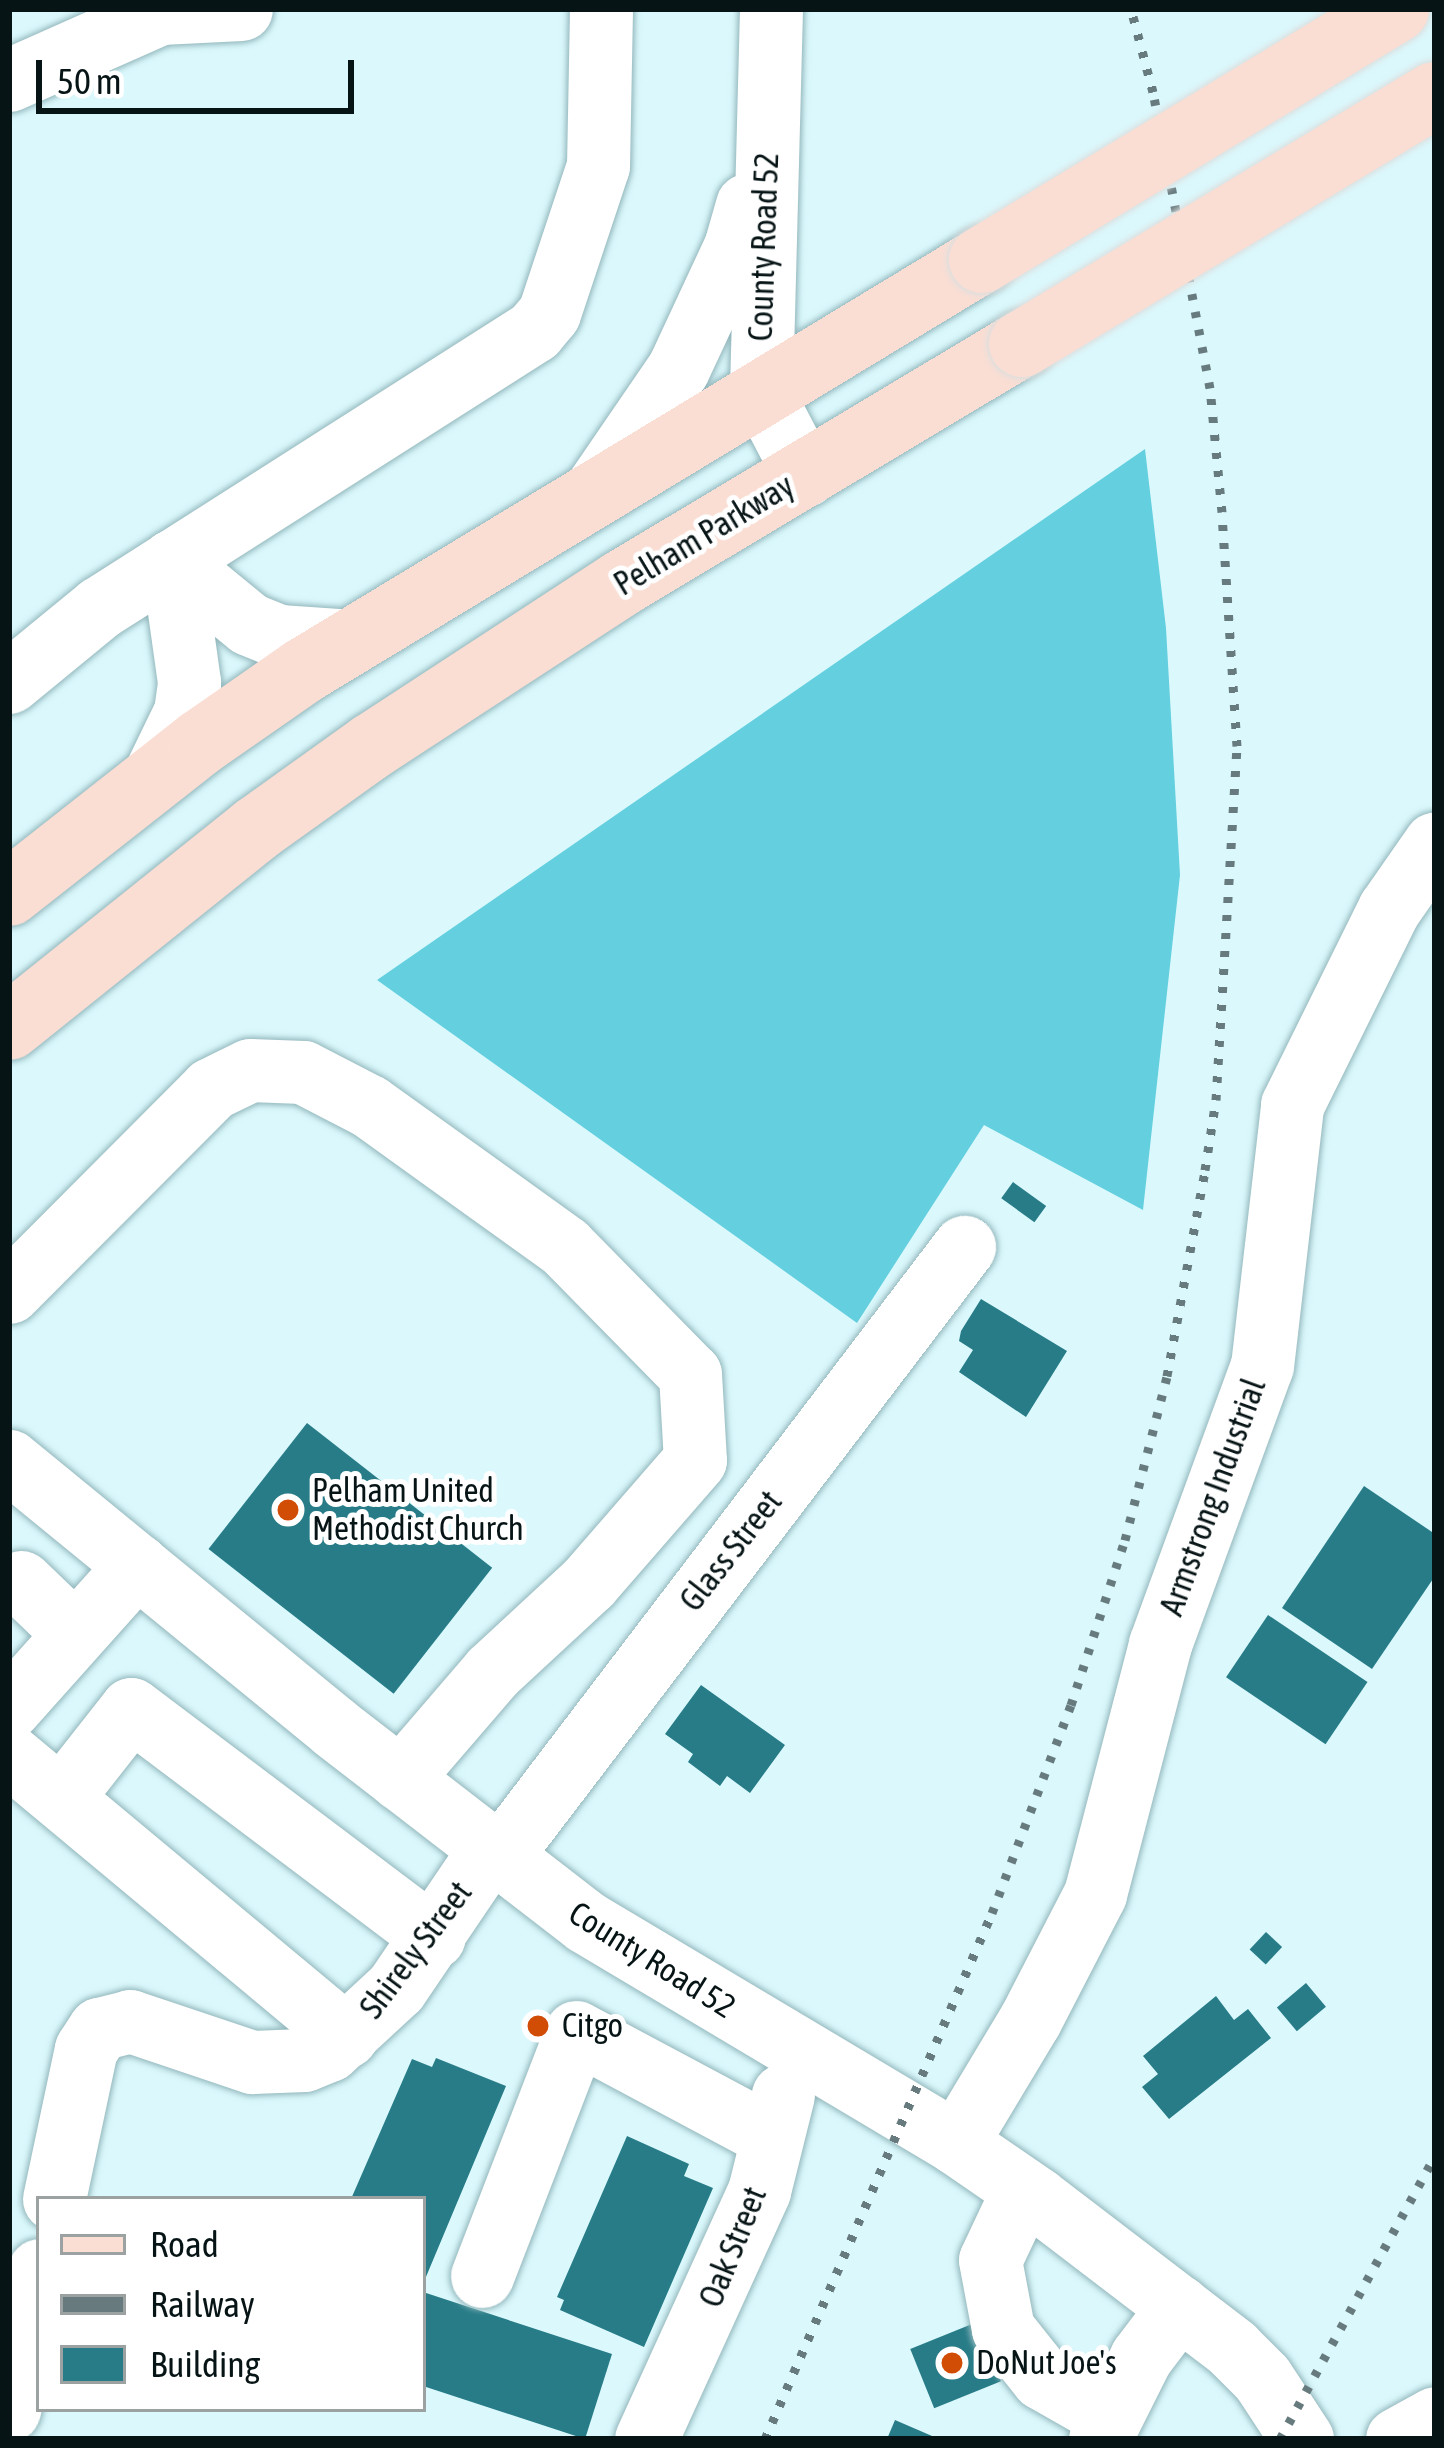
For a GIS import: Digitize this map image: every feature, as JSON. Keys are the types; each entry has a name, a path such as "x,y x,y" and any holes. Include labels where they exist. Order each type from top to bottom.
{"main road":[{"path":"9,892 152,780 352,641 1396,9"},
{"name":"Pelham Parkway","path":"9,1027 238,843 372,746 622,584 1435,95"}],"street":[{"path":"9,80 160,13 242,9"},
{"path":"9,682 99,608 534,332 549,313 598,166 601,9"},
{"name":"County Road 52","path":"771,9 761,391 806,475"},
{"path":"593,494 678,369 735,247 767,134"},
{"path":"172,561 249,624 278,636 352,641"},
{"path":"152,780 185,712 189,682 172,561"},
{"name":"Armstrong Industrial","path":"956,2144 1030,2020 1095,1894 1160,1644 1262,1366 1292,1105 1389,909 1435,843"},
{"path":"9,1292 211,1089 250,1070 303,1072 369,1106 565,1247 690,1374 695,1460 588,1582 492,1672 400,1779"},
{"name":"Glass Street","path":"495,1853 964,1247"},
{"name":"County Road 52","path":"9,1461 400,1779 615,1940 1023,2189 1179,2307 1262,2378 1302,2439"},
{"path":"9,1708 137,1565"},
{"path":"13,1584 74,1633"},
{"path":"61,1798 131,1709 434,1936"},
{"path":"9,1755 346,2036"},
{"name":"Shirely Street","path":"55,2196 86,2049 100,2029 130,2021 264,2063 304,2060 346,2036 397,1988 495,1853"},
{"path":"482,2276 615,1940"},
{"path":"576,2032 771,2136"},
{"name":"Oak Street","path":"646,2439 759,2191 796,2048"},
{"path":"1023,2189 990,2260 1003,2329 1042,2378 1104,2427 1141,2357 1179,2307"},
{"path":"9,2410 36,2284"},
{"path":"1397,2439 1435,2418"}],"shaded area":[{"path":"1145,449 1166,628 1180,875 1143,1210 984,1125 857,1323 377,980"}],"building":[{"path":"1013,1182 1046,1206 1034,1222 1001,1198"},
{"path":"981,1299 1067,1351 1026,1417 959,1372 973,1350 959,1341 961,1331"},
{"path":"307,1423 492,1568 394,1694 208,1549"},
{"path":"1364,1486 1435,1534 1435,1576 1372,1669 1282,1608"},
{"path":"1268,1615 1367,1682 1326,1744 1226,1677"},
{"path":"701,1685 785,1745 750,1793 727,1776 720,1786 688,1762 693,1754 665,1734"},
{"path":"1266,1932 1282,1947 1266,1965 1250,1950"},
{"path":"1306,1983 1326,2007 1297,2031 1277,2007"},
{"path":"1216,1996 1234,2020 1248,2009 1271,2038 1169,2119 1142,2087 1158,2074 1143,2056"},
{"path":"436,2058 506,2086 426,2277 426,2196 352,2196 412,2059 432,2067"},
{"path":"627,2136 689,2164 684,2176 713,2188 644,2347 560,2310 564,2300 557,2297"},
{"path":"426,2293 612,2354 585,2439 426,2387"},
{"path":"977,2322 1001,2381 934,2408 910,2349"},
{"path":"895,2420 939,2439 887,2439"}],"railway":[{"path":"765,2439 992,1913 1071,1705 1125,1540 1167,1376 1216,1100 1237,746 1222,512 1210,388 1153,92 1131,9"},
{"path":"1280,2439 1435,2156"}],"place":[{"name":"Pelham United Methodist Church","path":"288,1510"},
{"name":"Citgo","path":"538,2026"},
{"name":"DoNut Joe's","path":"952,2363"}]}
